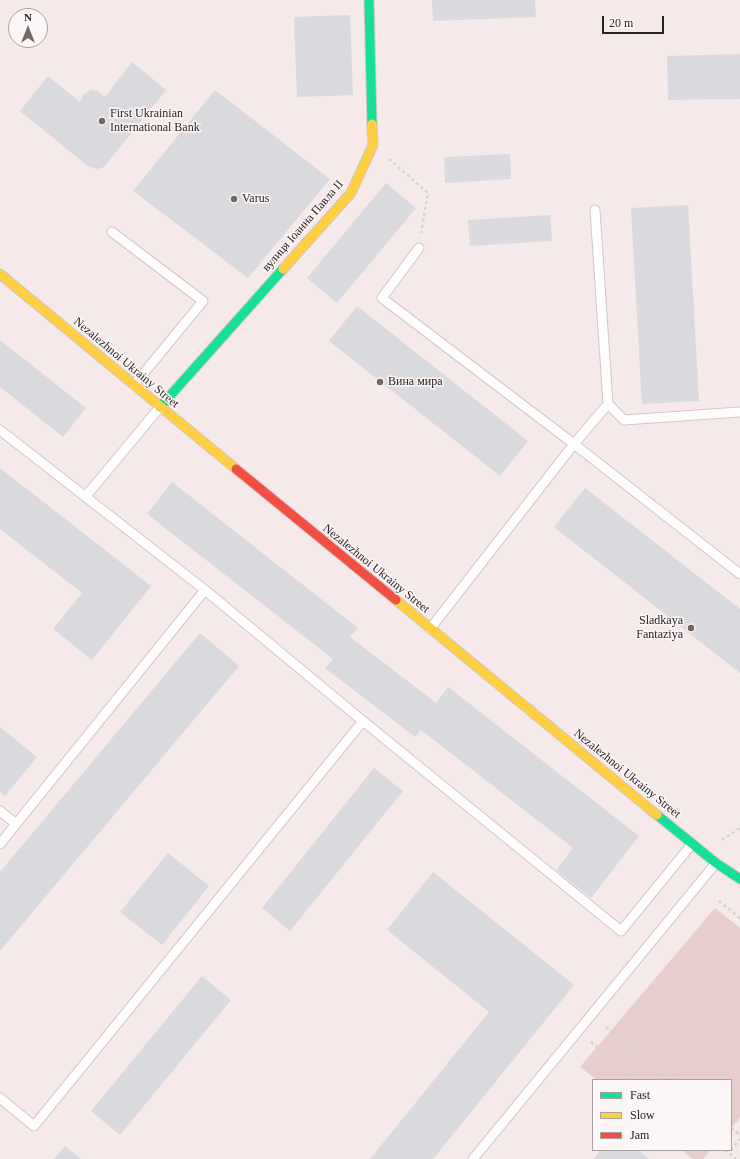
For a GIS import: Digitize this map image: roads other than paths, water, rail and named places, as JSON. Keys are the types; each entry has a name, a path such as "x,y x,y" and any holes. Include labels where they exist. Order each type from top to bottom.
{"street":[{"name":"вулиця Іоанна Павла ІІ","path":"160,406 351,193 373,146 369,0"},
{"name":"Nezalezhnoi Ukrainy Street","path":"0,274 716,863 740,879"}],"lane":[{"path":"595,210 608,404 624,420 740,412"},
{"path":"112,232 203,301 134,385"},
{"path":"419,248 382,298 574,444 740,574"},
{"path":"430,629 574,444 608,404"},
{"path":"86,496 160,406"},
{"path":"0,430 205,590 621,931 692,843"},
{"path":"0,844 205,590"},
{"path":"0,1098 34,1126 364,721"},
{"path":"0,811 16,824"},
{"path":"473,1159 716,863"}],"place":[{"name":"First Ukrainian International Bank","path":"102,121"},
{"name":"Varus","path":"234,199"},
{"name":"Вина мира","path":"380,382"},
{"name":"Sladkaya Fantaziya","path":"691,628"}]}
